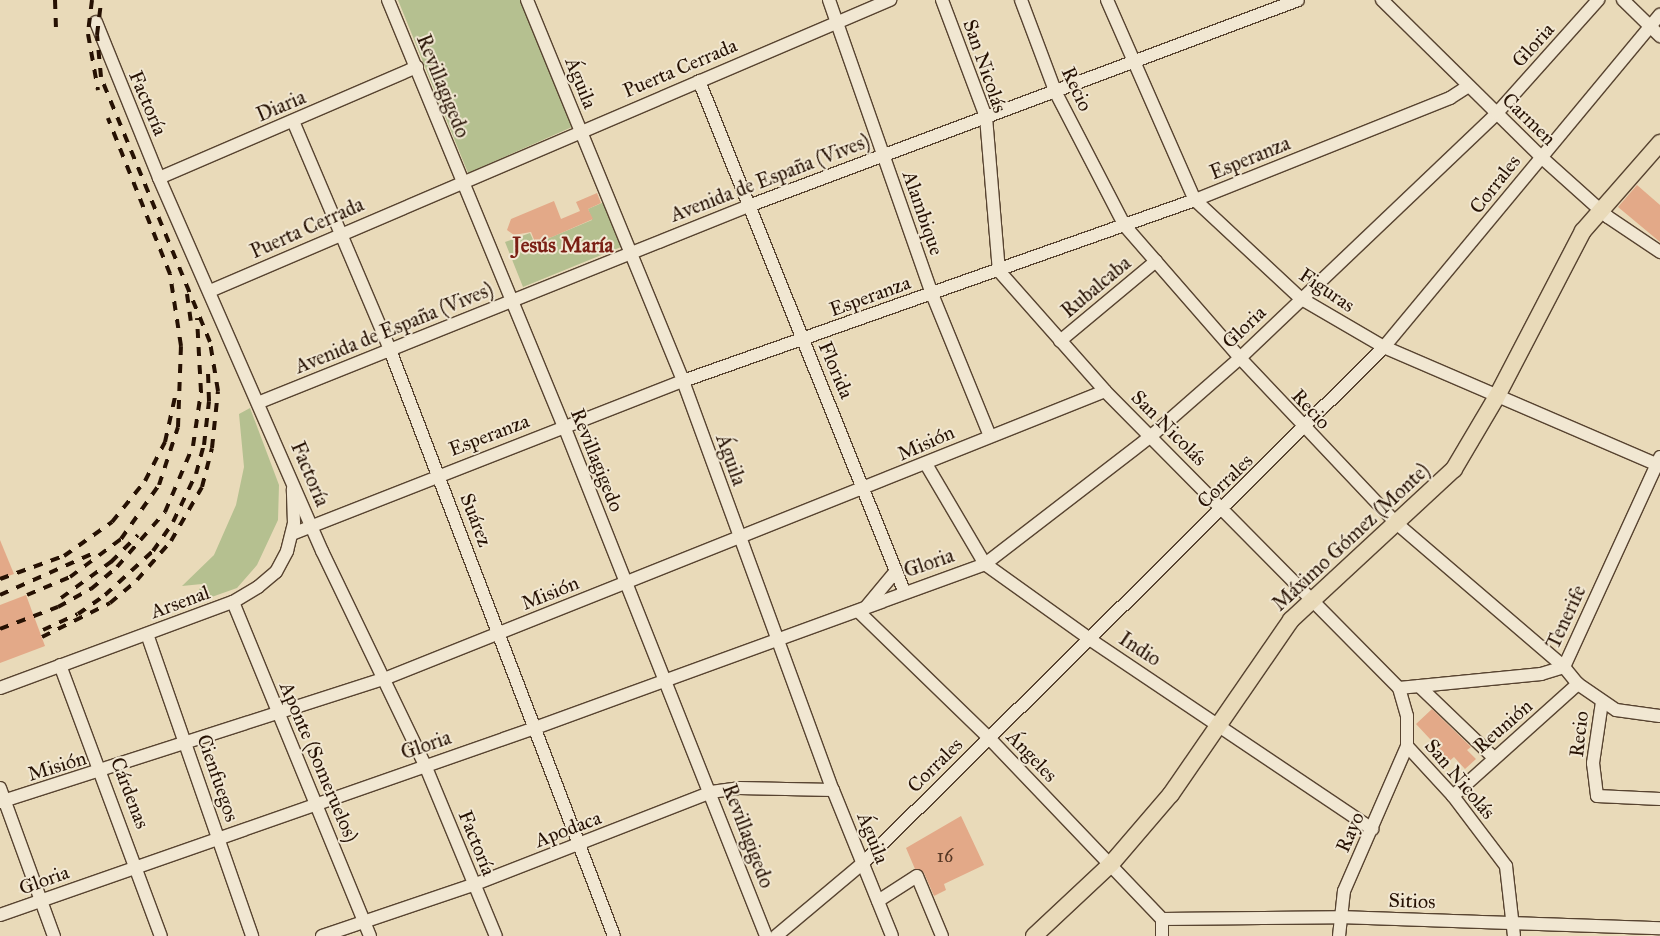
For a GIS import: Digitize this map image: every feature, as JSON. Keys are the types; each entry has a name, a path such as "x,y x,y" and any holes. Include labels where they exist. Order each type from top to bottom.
{"main road":[{"name":"Máximo Gómez (Monte)","path":"1034,936 1111,864 1171,794 1281,631 1312,598 1454,469 1496,398 1559,274 1599,209 1660,143"}],"street":[{"name":"Revillagigedo","path":"388,0 417,67 461,182 564,426 711,792 766,936"},
{"name":"Águila","path":"527,0 628,253 683,382 833,790 892,936"},
{"name":"Alambique","path":"829,0 932,294 990,436"},
{"name":"Puerta Cerrada","path":"210,291 836,21 890,0"},
{"name":"San Nicolás","path":"942,0 986,117 999,271 1105,391 1223,508 1399,688 1407,716 1407,746 1454,796 1506,866 1515,930"},
{"name":"Recio","path":"1021,0 1056,93 1125,226 1304,430 1395,522 1564,668 1578,684 1602,702 1593,763 1597,796 1660,799"},
{"name":"Figuras","path":"1107,0 1195,200 1300,298 1384,348 1496,398 1659,462"},
{"name":"Avenida de España (Vives)","path":"260,402 751,205 883,154 1134,64 1298,0"},
{"name":"Carmen","path":"1382,0 1540,156 1599,209 1660,252"},
{"name":"Gloria","path":"0,915 218,836 317,805 425,765 535,728 664,679 861,611 904,592 985,564 1151,436 1240,358 1300,298 1497,113 1598,0"},
{"path":"1623,0 1660,36"},
{"name":"Corrales","path":"776,936 863,863 989,738 1092,640 1384,348 1540,156 1660,16"},
{"name":"Factoría","path":"96,22 159,178 260,402 311,525 425,765 473,885 496,936"},
{"name":"Diaria","path":"159,178 417,67"},
{"name":"Florida","path":"700,80 866,490 904,592"},
{"name":"Esperanza","path":"292,534 564,426 1195,200 1450,98 1468,87"},
{"name":"Suárez","path":"293,121 390,350 614,936"},
{"name":"Rubalcaba","path":"1060,341 1156,261"},
{"name":"Misión","path":"2,802 188,745 384,679 500,634 739,536 866,490 990,436 1105,391"},
{"name":"Tenerife","path":"1399,688 1540,674 1564,668 1659,462"},
{"name":"Indio","path":"926,464 985,564 1092,640 1219,723 1372,828"},
{"name":"Arsenal","path":"0,688 233,602 276,572 292,534 292,480"},
{"name":"Gloria","path":"861,611 896,571"},
{"name":"Aponte (Someruelos)","path":"233,602 278,716 368,930"},
{"name":"Ángeles","path":"861,611 989,738 1162,919"},
{"name":"Cienfuegos","path":"147,634 188,745 252,936"},
{"name":"Cárdenas","path":"60,665 137,865 161,936"},
{"name":"Reunión","path":"1454,796 1578,684"},
{"path":"1419,686 1494,758"},
{"path":"1602,702 1616,710 1660,716"},
{"name":"Rayo","path":"1339,936 1344,891 1407,746"},
{"path":"0,788 2,802 54,936"},
{"name":"Apodaca","path":"322,936 368,930 473,885 711,792 739,788 833,790"},
{"path":"878,901 917,876 942,936"},
{"name":"Sitios","path":"1162,919 1340,917 1515,930 1660,928"},
{"path":"1162,919 1162,936"}],"green space":[{"path":"398,0 520,0 572,127 468,173"},
{"path":"604,202 621,247 523,287 505,242 530,233 535,244 592,220 588,209"},
{"path":"250,408 279,485 278,520 257,565 237,588 192,604 202,584 182,586 214,555 236,505 244,467 239,414"}],"building":[{"path":"1637,185 1660,205 1660,242 1618,207"},
{"path":"597,193 601,203 588,209 593,219 552,237 535,242 531,232 514,235 507,230 511,219 554,201 561,219 580,211 576,202"},
{"path":"0,540 14,574 0,579"},
{"path":"26,595 45,646 0,663 0,605"},
{"path":"1432,709 1471,747 1467,750 1476,759 1465,769 1454,757 1446,764 1439,757 1443,753 1416,724"},
{"path":"961,816 984,865 944,884 946,890 934,896 924,873 915,869 906,848"}],"railway":[{"path":"55,0 56,31"},
{"path":"92,0 88,34 98,90"},
{"path":"42,637 110,603 137,580 171,541 202,487 212,448 218,391 210,342 101,77 97,35 101,0"},
{"path":"27,595 70,577 121,539 159,485 178,427 181,346 170,274 108,118"},
{"path":"187,294 192,329"},
{"path":"0,629 58,607 91,589 117,567 165,512 193,446 201,392 197,318"},
{"path":"43,630 78,614 105,595 153,551 173,522 196,474 204,445 209,401 208,373"},
{"path":"0,579 64,556 112,522 145,481 165,442 175,397"},
{"path":"61,598 111,562 138,535"},
{"path":"0,595 96,552"}],"district":[{"name":"Jesús María","path":"563,245"}]}
